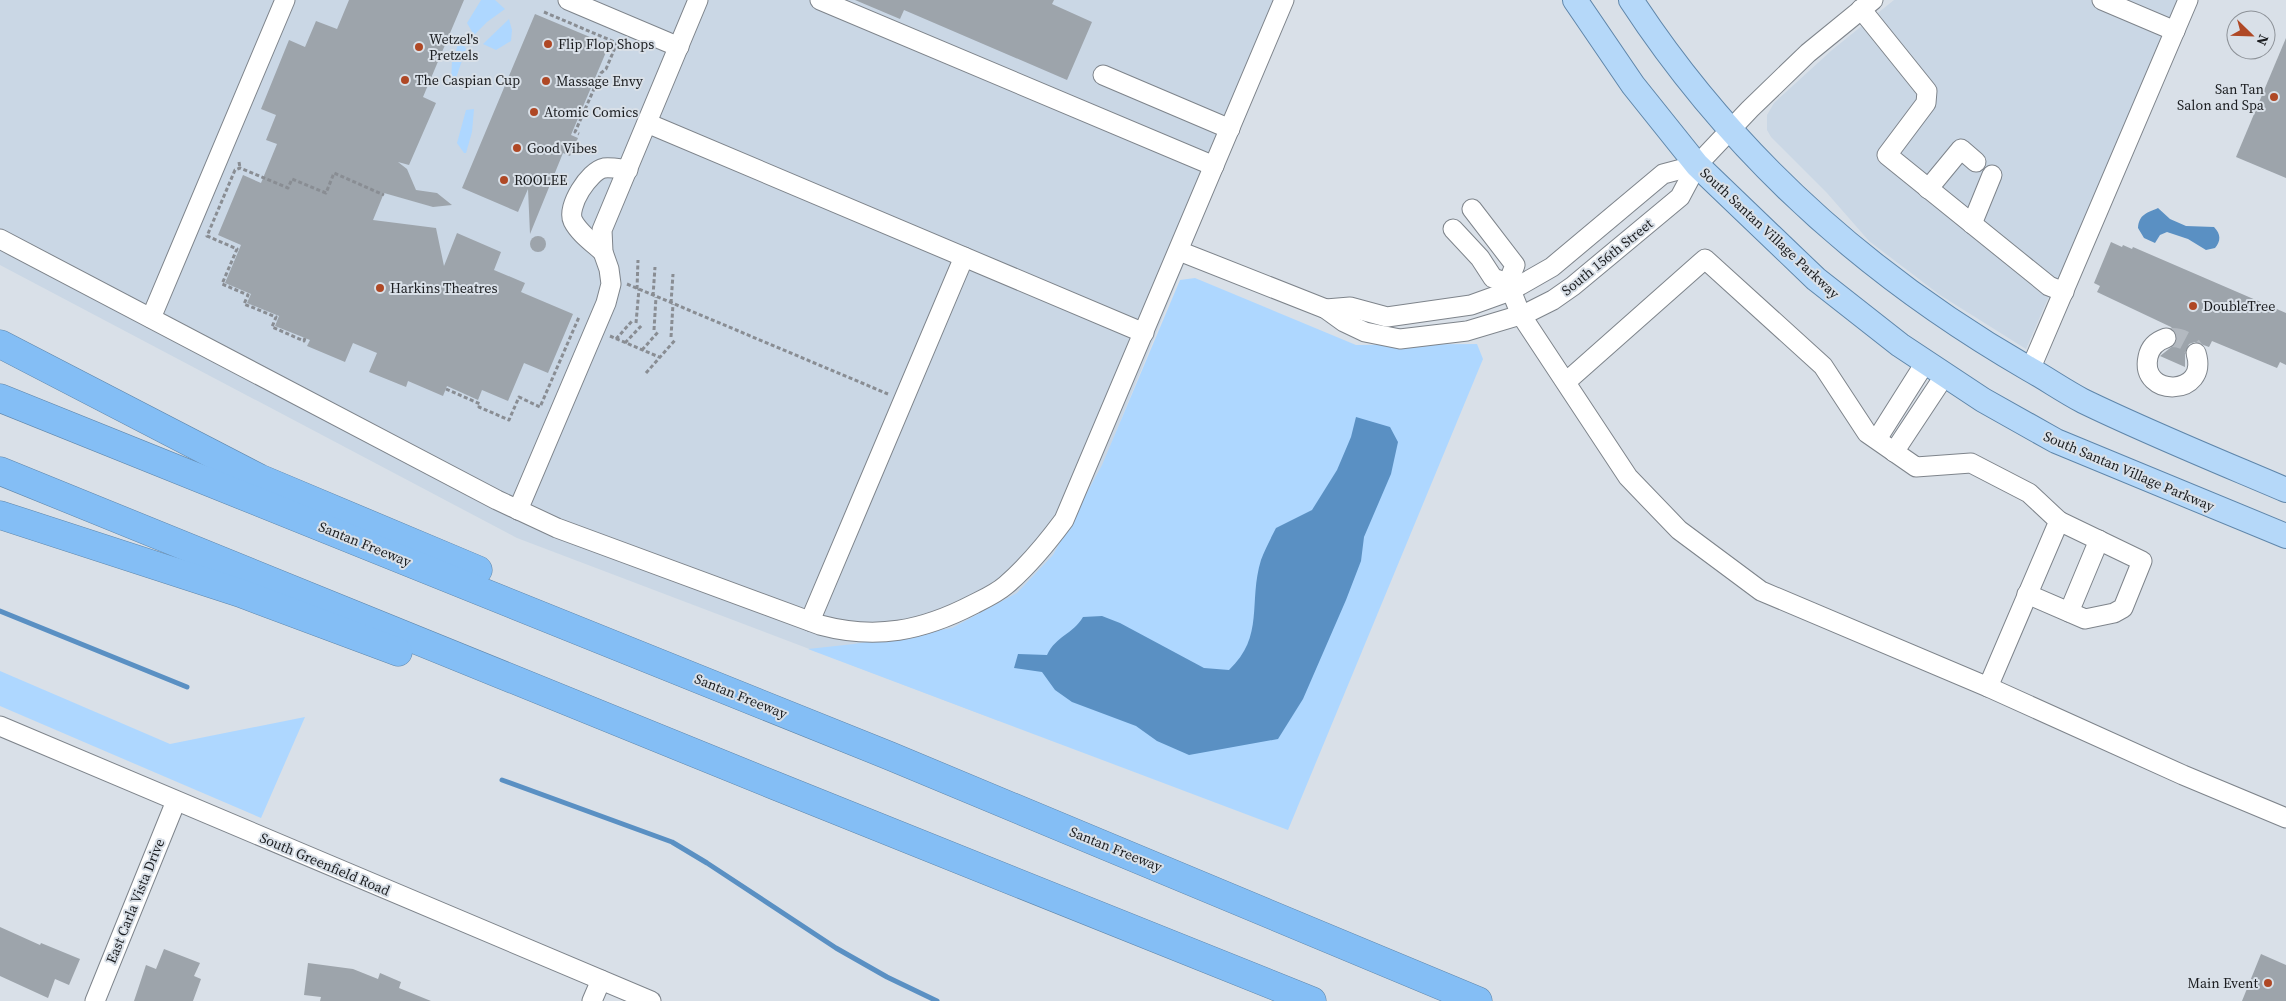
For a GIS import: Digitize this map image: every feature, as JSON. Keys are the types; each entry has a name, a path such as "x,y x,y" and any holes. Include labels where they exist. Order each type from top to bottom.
{"highway":[{"path":"0,344 259,478 617,628 890,756"},
{"name":"Santan Freeway","path":"0,398 890,756 1478,1001"},
{"path":"0,471 1312,1001"},
{"path":"0,516 240,593 474,680 547,692"}],"main road":[{"name":"South Santan Village Parkway","path":"1575,0 1633,85 1697,165 1816,279 1935,369 1983,400 2056,441 2286,536"},
{"path":"1631,0 1694,88 1730,130 1852,249 1916,298 2030,370 2082,400 2286,490"}],"street":[{"path":"151,318 285,0"},
{"path":"568,0 679,47"},
{"path":"518,510 606,303 610,284 609,269 603,252 602,230 698,0"},
{"path":"820,0 1214,166"},
{"path":"0,239 518,510 557,528 810,621 846,632 895,632 923,626 960,611 1006,586 1047,543 1064,520 1284,0"},
{"path":"2102,0 2175,31"},
{"path":"2030,370 2188,0"},
{"path":"1867,4 1927,91 1926,103 1887,155 2049,286 2064,292"},
{"name":"South 156th Street","path":"1179,251 1326,309 1344,322 1365,332 1400,340 1467,331 1521,315 1553,300 1573,286 1680,197 1697,165 1730,130 1796,64 1867,4"},
{"path":"1103,75 1230,129"},
{"path":"647,123 1144,333"},
{"path":"1928,189 1961,149 1976,162"},
{"name":"South 156th Street","path":"1326,309 1350,307 1386,317 1471,305 1552,268 1663,174 1697,165"},
{"path":"603,252 579,229 572,219 573,208 590,176 604,168 628,170"},
{"path":"1972,224 1992,175"},
{"path":"1472,209 1515,265 1509,287"},
{"path":"1452,229 1480,258 1493,278 1509,287 1521,315 1628,477 1679,530 1761,592 1988,687 2183,775 2286,818"},
{"path":"1480,258 1499,244"},
{"path":"810,621 964,257"},
{"path":"1566,382 1705,259 1823,366 1867,432 1894,452 1916,467 1971,463 2029,493 2059,521 2142,561 2124,608 2114,613 2085,619 2028,594"},
{"path":"2166,338 2158,342 2148,356 2149,372 2159,384 2175,388 2190,381 2198,366 2196,353"},
{"path":"1877,439 1935,369"},
{"path":"1894,452 1935,369"},
{"path":"1988,687 2059,521"},
{"path":"2070,612 2099,540"},
{"name":"South Greenfield Road","path":"0,726 651,1001"},
{"name":"East Carla Vista Drive","path":"94,1001 176,801"},
{"path":"592,1001 601,980"}],"path":[{"path":"544,12 617,44 606,69 601,73 575,132 579,134"},
{"path":"239,162 240,168"},
{"path":"305,338 304,341 272,328 276,317 244,304 248,295 222,284 237,249 207,236 235,170 240,168 288,188 292,178 326,193 334,174 384,195"},
{"path":"616,339 634,322 638,289 638,260"},
{"path":"654,330 655,267"},
{"path":"671,337 673,274"},
{"path":"624,283 892,396"},
{"path":"446,389 480,404 478,407 509,420 518,397 540,407 579,316"},
{"path":"625,343 642,325"},
{"path":"642,350 658,332"},
{"path":"605,334 659,357"},
{"path":"646,372 676,339"}],"shaded area":[{"path":"0,0 1294,0 1195,237 999,721 517,538 0,265"},
{"path":"481,0 495,0 505,9 487,22 474,35 467,23"},
{"path":"1894,0 2198,0 2071,297 2052,289 2026,349 1940,295 1869,241 1827,193 1771,137 1767,130 1767,115 1774,103 1832,50"},
{"path":"509,19 512,30 511,41 496,50 483,44"},
{"path":"460,39 466,49 456,78 451,81 452,61"},
{"path":"474,109 472,132 466,153 464,153 457,143 466,110"},
{"path":"2158,208 2170,219 2186,226 2214,227 2219,235 2217,245 2215,248 2206,250 2188,239 2167,232 2160,235 2155,243 2144,238 2138,228 2140,220 2147,213"},
{"path":"1195,278 1356,345 1477,344 1483,359 1288,830 808,649 854,644 952,628 1017,593 1053,555 1102,465 1180,280"},
{"path":"1356,417 1390,427 1398,442 1391,474 1364,537 1361,561 1346,600 1303,699 1278,739 1189,755 1157,741 1136,726 1072,702 1055,690 1042,672 1014,668 1018,654 1047,655 1055,643 1074,628 1083,617 1102,616 1120,623 1204,668 1229,670 1240,657 1252,631 1257,575 1261,560 1276,528 1312,510 1337,470 1351,437"},
{"path":"0,671 170,744 305,717 261,818 0,706"}],"building":[{"path":"349,0 464,0 423,97 436,103 409,165 398,162 407,169 416,190 437,193 452,205 433,207 384,193 373,220 436,228 444,266 457,233 501,252 494,270 525,283 521,292 573,314 548,373 524,363 508,401 482,390 478,400 447,386 443,396 408,381 406,387 369,372 377,353 353,343 345,362 307,346 310,340 275,326 279,316 247,303 251,294 225,283 241,245 218,235 243,175 261,183 277,144 266,140 276,115 261,109 289,40 305,47 316,21 337,29"},
{"path":"855,0 1054,0 1052,4 1092,22 1067,80 904,10 900,19"},
{"path":"535,14 609,45 571,135 578,138 570,156 563,153 530,234 528,189 518,212 462,188"},
{"name":"San Tan Salon and Spa","path":"2286,38 2286,178 2236,157"},
{"path":"535,236 541,236 546,241 544,250 535,252 530,247 530,241"},
{"name":"DoubleTree","path":"2111,242 2122,247 2123,245 2132,249 2133,247 2286,313 2286,365 2280,362 2277,368 2212,341 2209,347 2195,342 2189,344 2185,354 2185,367 2160,356 2174,345 2177,340 2176,334 2171,327 2097,292 2100,286 2094,283"},
{"path":"0,927 40,945 41,943 80,959 69,985 55,979 48,998 0,976"},
{"path":"164,949 200,963 194,976 201,979 193,1001 134,1001 146,965 156,969"},
{"name":"Main Event","path":"2261,954 2286,965 2286,1001 2242,1001"},
{"path":"308,963 353,969 378,979 380,973 401,982 399,988 431,1001 320,1001 321,997 304,995"}],"waterway":[{"path":"0,611 187,687"},
{"path":"502,780 672,842 836,948 887,977 937,1001"}],"tunnel":[{"path":"2166,338 2184,340 2191,345 2196,353"}],"place":[{"name":"Flip Flop Shops","path":"548,44"},
{"name":"Wetzel's Pretzels","path":"419,47"},
{"name":"The Caspian Cup","path":"405,80"},
{"name":"Massage Envy","path":"546,81"},
{"name":"San Tan Salon and Spa","path":"2274,97"},
{"name":"Atomic Comics","path":"534,112"},
{"name":"Good Vibes","path":"517,148"},
{"name":"ROOLEE","path":"504,180"},
{"name":"Harkins Theatres","path":"380,288"},
{"name":"DoubleTree","path":"2193,306"},
{"name":"Main Event","path":"2268,983"}]}
